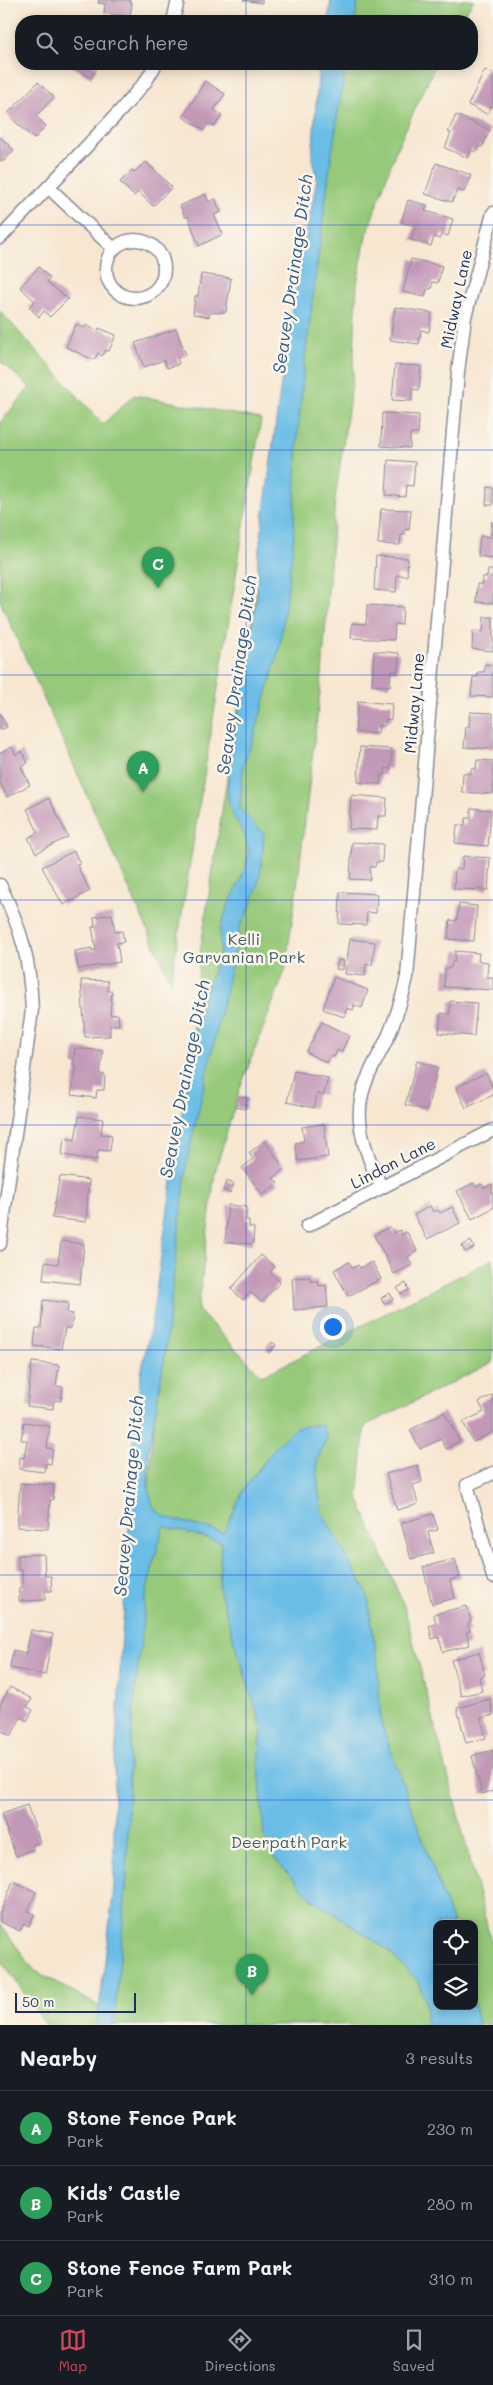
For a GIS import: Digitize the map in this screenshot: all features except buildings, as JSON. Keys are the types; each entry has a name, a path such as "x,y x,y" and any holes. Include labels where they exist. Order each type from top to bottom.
{"street":[{"path":"174,15 178,0"},
{"path":"0,238 121,110 146,81 152,70"},
{"path":"48,187 114,249"},
{"name":"Midway Lane","path":"380,1187 364,1146 360,1121 361,1100 368,1074 389,1033 404,994 407,977 458,372 465,317 493,213"},
{"path":"136,240 154,246 164,262 164,272 156,289 149,295 129,298 112,288 107,280 106,270 107,260 114,249 127,241 136,240"},
{"path":"0,885 14,912 24,940 31,977 32,1010 0,1244"},
{"name":"Lindon Lane","path":"308,1226 493,1130"},
{"path":"493,1473 467,1486 493,1577"}],"green space":[{"path":"349,0 474,0 463,15 346,15"},
{"name":"Deerpath Park","path":"338,70 433,70 396,150 366,236 357,284 353,376 335,499 322,675 285,971 239,1091 215,1172 198,1310 262,1376 493,1259 493,1362 365,1426 358,1498 404,1606 493,1949 493,2025 46,2025 0,1958 0,1924 34,1970 106,2010 166,1278 188,1086 201,945"},
{"path":"0,311 103,424 134,395 261,419 171,982 0,601 0,423 30,387 0,361"}],"water":[{"path":"331,0 358,0 356,15 329,15"},
{"path":"319,70 346,70 331,159 305,357 298,429 293,547 279,650 254,737 243,765 240,809 264,834 262,860 255,893 240,927 187,1161 164,1360 149,1452 148,1484 153,1507 165,1517 224,1533 243,1490 278,1444 297,1427 321,1424 327,1437 317,1460 318,1488 322,1512 367,1593 377,1657 381,1723 452,1920 433,1920 433,2010 475,2010 478,2025 426,2025 426,2004 418,1981 385,1948 314,1900 279,1864 264,1836 259,1764 262,1727 219,1588 221,1542 163,1526 146,1594 134,1703 129,1765 127,1877 114,2025 97,2025 114,1887 114,1784 121,1650 132,1454 141,1373 151,1326 189,1063 200,1009 221,948 221,927 248,858 245,837 229,805 227,785 257,598 258,558 289,323 317,179 312,159"}],"place":[{"name":"Stone Fence Farm Park","path":"158,588"},
{"name":"Stone Fence Park","path":"143,792"},
{"name":"Kids’ Castle","path":"252,1995"}],"water label":[{"name":"Seavey Drainage Ditch","path":"293,274"},
{"name":"Seavey Drainage Ditch","path":"237,675"},
{"name":"Seavey Drainage Ditch","path":"185,1079"},
{"name":"Seavey Drainage Ditch","path":"129,1496"}],"park label":[{"name":"Kelli Garvanian Park","path":"244,948"}]}
